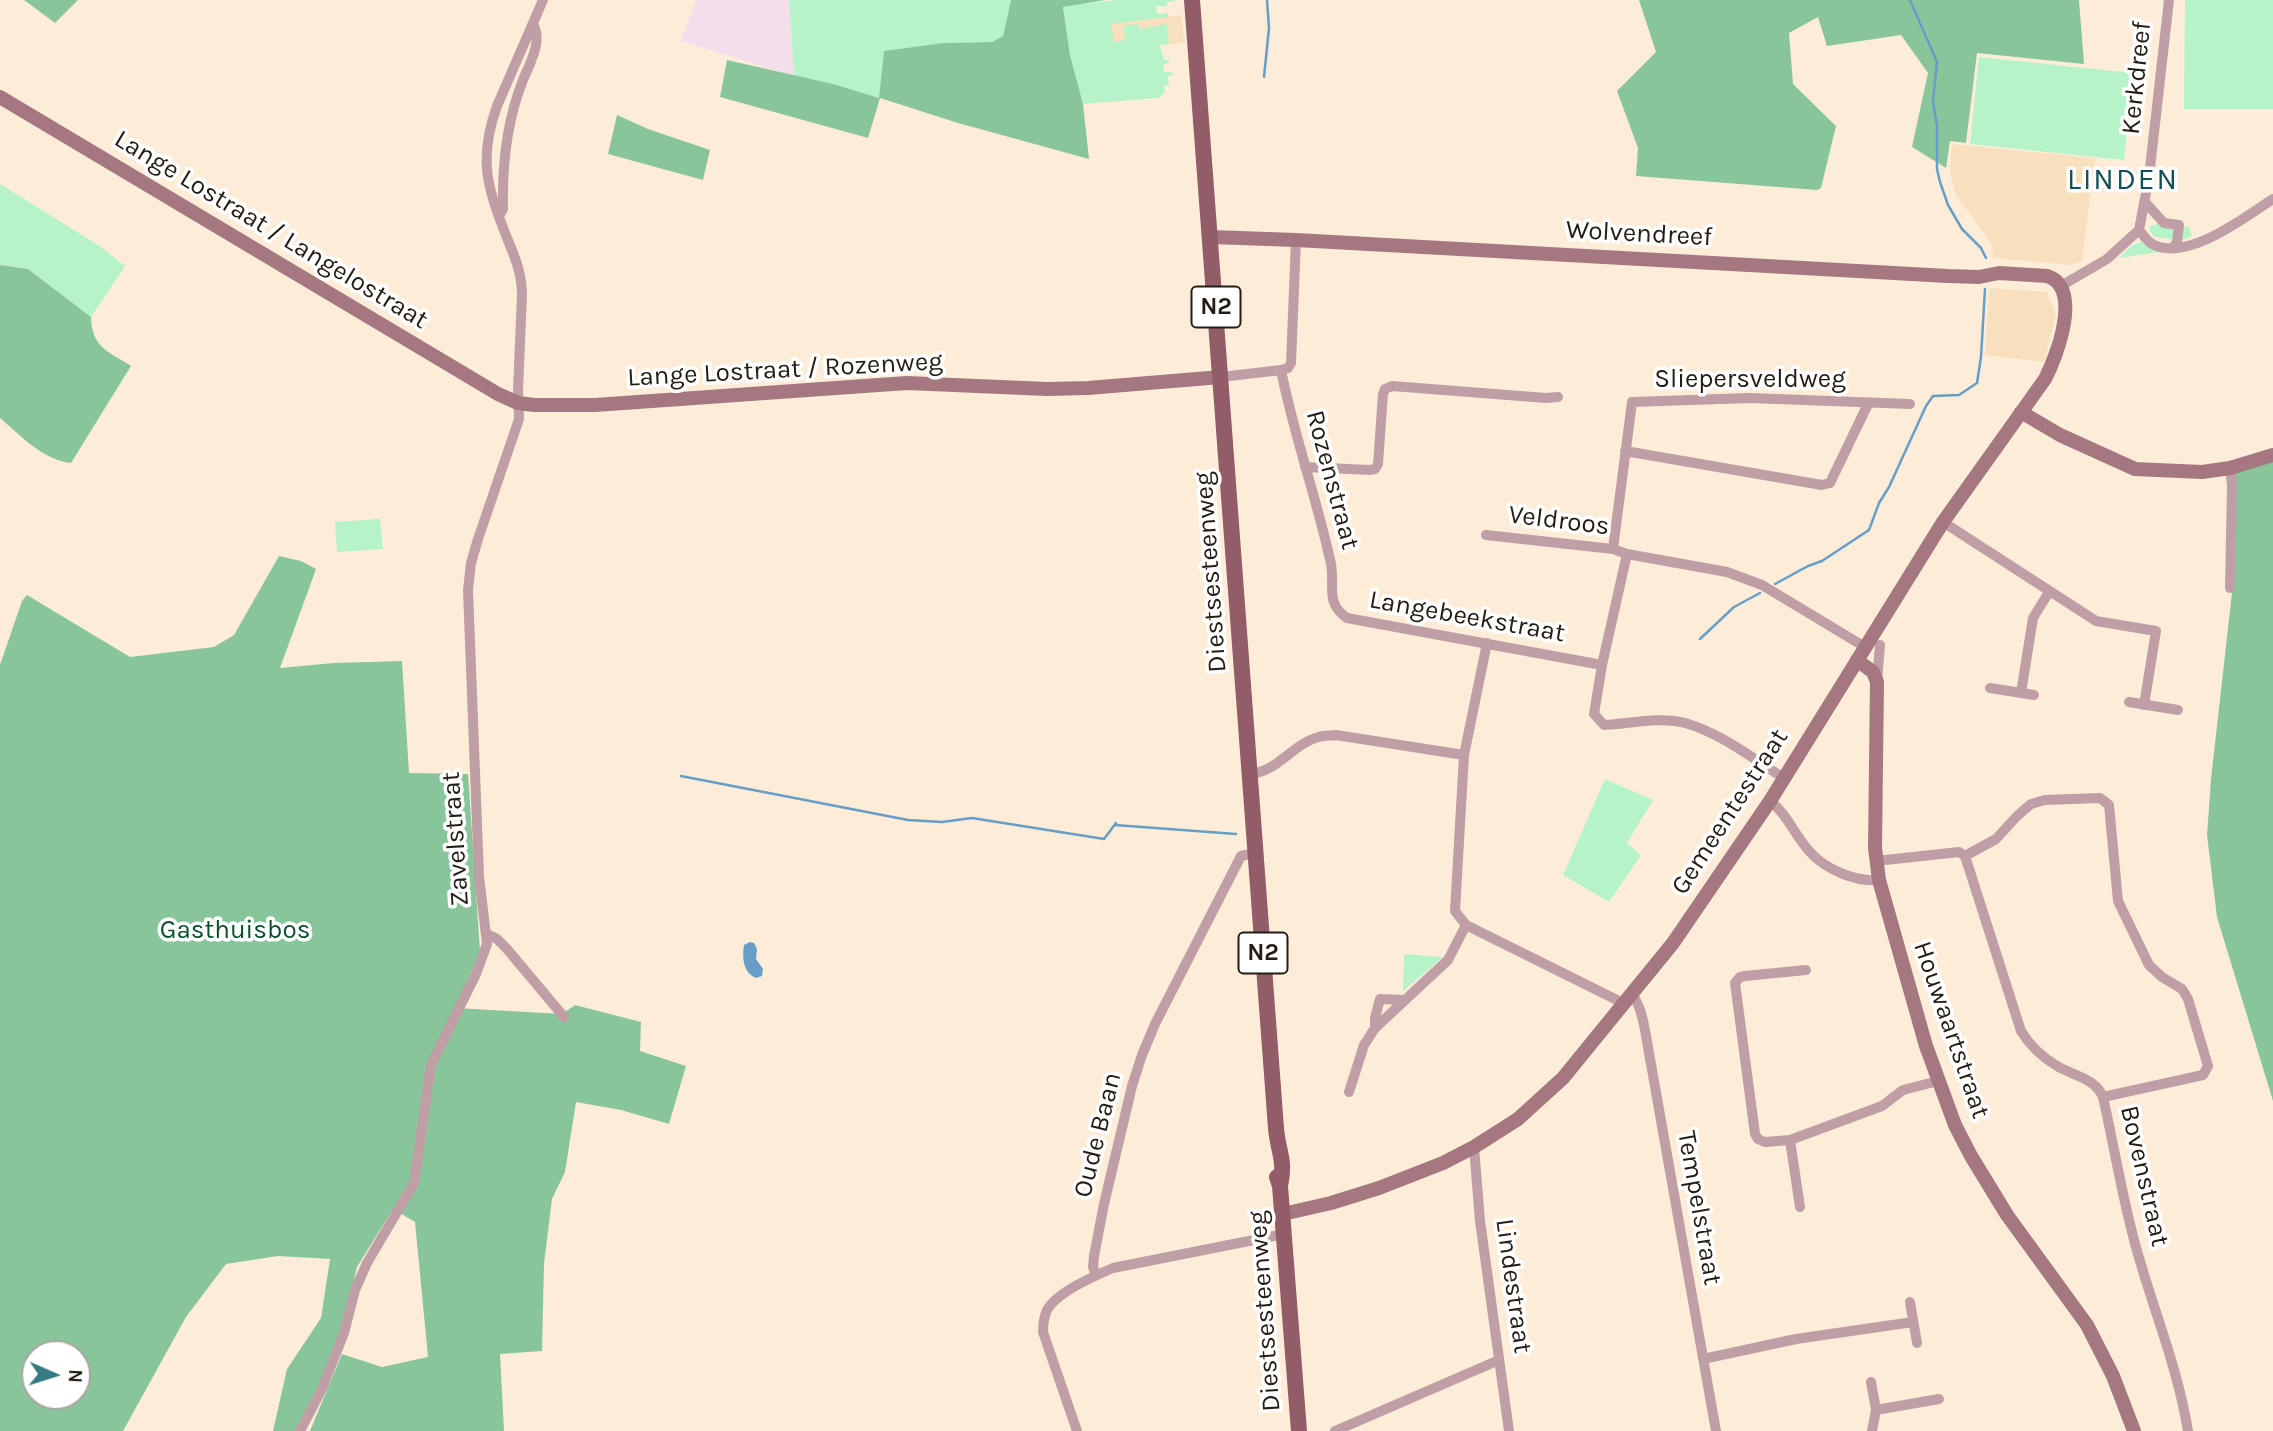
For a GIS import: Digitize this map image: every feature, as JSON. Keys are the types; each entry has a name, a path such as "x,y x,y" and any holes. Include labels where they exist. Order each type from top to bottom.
{"main road":[{"name":"Diestsesteenweg","path":"1192,0 1277,1140 1283,1154 1284,1170 1280,1186 1299,1431"}],"street":[{"name":"Zavelstraat","path":"300,1431 322,1389 344,1333 355,1290 367,1263 414,1183 431,1065 483,958 487,934 479,876 468,590 478,539 518,426 522,284 516,260 488,187 488,136 497,106 543,0"},
{"name":"Kerkdreef","path":"2139,230 2145,202 2169,0"},
{"name":"Zavelstraat","path":"499,216 503,209 506,140 537,43 538,34 533,24"},
{"name":"Lange Lostraat / Langelostraat","path":"0,97 518,403"},
{"path":"2064,284 2107,259 2139,230 2148,242 2161,248 2190,245 2215,236 2273,199"},
{"path":"2145,202 2164,223 2179,225 2174,248"},
{"name":"Wolvendreef","path":"1211,237 1979,277 2005,273 2047,276 2064,284"},
{"path":"1221,377 1281,370 1291,363 1296,240"},
{"name":"Gemeentestraat","path":"1283,1214 1331,1203 1400,1181 1474,1147 1518,1119 1543,1098 1629,1000 1673,943 1770,801 1857,660 1872,646 1943,522 2045,379 2056,355 2064,315 2064,284"},
{"name":"Rozenstraat","path":"1281,370 1331,566 1332,602"},
{"name":"Lange Lostraat / Rozenweg","path":"518,403 595,405 907,383 1063,389 1221,377"},
{"path":"1305,467 1375,468 1378,464 1383,394 1385,389 1392,386 1559,397"},
{"name":"Sliepersveldweg","path":"1750,398 1868,404 1829,483 1822,485 1625,451 1632,402 1750,398"},
{"path":"1868,404 1910,404"},
{"path":"2021,411 2060,435 2135,469 2202,472 2230,468 2273,455"},
{"path":"1613,549 1625,451"},
{"path":"2230,468 2230,588"},
{"path":"1943,522 2096,621 2156,631 2144,705"},
{"name":"Veldroos","path":"1486,535 1613,549 1627,554 1727,572 1762,585 1872,646"},
{"path":"1627,554 1594,714 1604,725 1664,721 1684,723 1717,736 1784,778"},
{"path":"2021,693 2033,618 2049,592"},
{"name":"Langebeekstraat","path":"1332,602 1347,618 1602,665"},
{"path":"1487,643 1464,755 1455,911 1466,925 1629,1000"},
{"name":"Houwaartstraat","path":"1872,646 1877,682 1876,861 1926,1046 1955,1125 1991,1189 2092,1333 2113,1376 2134,1431"},
{"path":"1857,660 1873,672 1877,682"},
{"path":"1990,688 2034,695"},
{"path":"2129,702 2178,710"},
{"path":"1250,774 1262,772 1320,736 1336,735 1464,755"},
{"path":"1876,861 1959,852 1965,856 1996,839 2031,804 2045,800 2100,798 2109,805 2118,901 2149,965 2182,989 2188,999 2207,1066 2203,1075 2103,1097"},
{"path":"1770,801 1783,812 1811,853 1821,862 1856,877 1879,880"},
{"name":"Oude Baan","path":"1096,1275 1093,1267 1094,1256 1104,1205 1142,1055 1155,1024 1241,856 1256,853"},
{"name":"Bovenstraat","path":"1965,856 2021,1031 2041,1056 2091,1082 2103,1097 2126,1211 2177,1374 2188,1431"},
{"path":"1349,1092 1364,1045 1375,1028 1448,960 1466,925"},
{"path":"487,934 507,949 564,1017"},
{"path":"1806,971 1745,976 1735,983 1755,1134 1758,1139 1765,1142 1790,1140 1882,1106 1903,1090 1938,1081"},
{"path":"1375,1028 1380,999 1404,1000"},
{"name":"Tempelstraat","path":"1629,1000 1637,1000 1645,1037 1716,1431"},
{"path":"1790,1140 1800,1207"},
{"name":"Lindestraat","path":"1474,1147 1482,1233 1509,1431"},
{"path":"1077,1431 1043,1332 1044,1319 1053,1302 1096,1275 1113,1268 1284,1234"},
{"path":"1910,1302 1917,1343"},
{"path":"1703,1359 1796,1339 1913,1322"},
{"path":"1335,1431 1499,1360"},
{"path":"1871,1382 1876,1410 1872,1431"},
{"path":"1876,1410 1939,1399"}],"shaded area":[{"path":"696,0 789,0 794,76 681,41"},
{"path":"1181,15 1185,43 1070,51 1066,29"},
{"path":"1952,144 2095,158 2082,261 2071,265 1993,258 1992,244 1956,195 1950,172"},
{"path":"1989,288 2047,292 2056,315 2044,362 1985,355"}],"green space":[{"path":"24,0 78,0 55,23"},
{"path":"789,0 1011,0 1003,36 992,42 944,43 880,98 794,76"},
{"path":"1011,0 1105,0 1063,7 1070,55 1083,104 1089,159 958,123 880,98 868,138 720,97 727,60 833,84 879,98 884,51 944,43 992,42 1003,36"},
{"path":"1116,0 1179,0 1167,2 1167,6 1156,6 1157,14 1168,13 1168,17 1111,24 1114,42 1125,40 1123,26 1138,24 1139,29 1167,24 1169,44 1160,45 1164,60 1169,60 1169,63 1164,64 1163,72 1171,72 1174,75 1168,76 1169,85 1164,86 1165,92 1159,98 1083,104 1070,55 1063,6"},
{"path":"1639,0 2079,0 2084,64 1977,53 1966,143 1950,141 1946,168 1912,147 1928,73 1901,35 1827,46 1818,17 1789,33 1793,84 1836,126 1821,188 1817,190 1636,176 1638,148 1617,91 1656,52"},
{"path":"2185,0 2273,0 2273,109 2184,109"},
{"path":"1979,57 2133,73 2124,160 1970,144"},
{"path":"617,115 648,129 710,150 703,180 608,154"},
{"path":"0,184 98,245 125,266 91,317 28,269 0,265"},
{"path":"2157,224 2190,227 2191,237 2181,240 2154,237 2150,226"},
{"path":"2141,242 2159,252 2119,258 2131,246"},
{"path":"0,265 28,269 91,317 94,336 98,342 108,352 131,366 71,463 42,452 0,418"},
{"path":"2273,459 2273,1101 2217,917 2207,835 2234,575 2234,471"},
{"path":"380,519 383,549 337,552 335,522"},
{"name":"Gasthuisbos","path":"279,556 301,561 316,569 280,668 402,661 409,773 468,774 480,951 456,1008 562,1014 575,1005 641,1022 640,1051 686,1066 669,1124 621,1110 576,1102 565,1172 552,1199 544,1264 542,1351 500,1354 504,1431 310,1431 342,1354 382,1367 428,1357 415,1222 393,1209 357,1267 343,1329 304,1431 273,1431 287,1369 321,1318 330,1259 278,1256 226,1264 186,1317 123,1431 0,1431 0,665 22,601 27,595 130,657 214,647 234,635"},
{"path":"1605,779 1653,800 1627,843 1641,855 1609,902 1563,875"},
{"path":"1404,954 1443,957 1403,991"}],"water":[{"path":"754,943 757,949 756,959 763,969 762,976 756,978 748,972 743,960 744,945"}],"waterway":[{"path":"1264,77 1269,28 1267,0"},
{"path":"1910,0 1937,62 1933,101 1940,182 1948,205 1962,229 1981,248 1986,258"},
{"path":"1775,584 1822,561 1869,530 1879,503 1933,396 1959,395 1977,383 1985,289"},
{"path":"1700,639 1734,607 1760,593"},
{"path":"681,776 908,820 942,822 972,818 1104,839 1116,823"},
{"path":"1115,825 1236,834"}],"district":[{"name":"LINDEN","path":"2123,180"}]}
